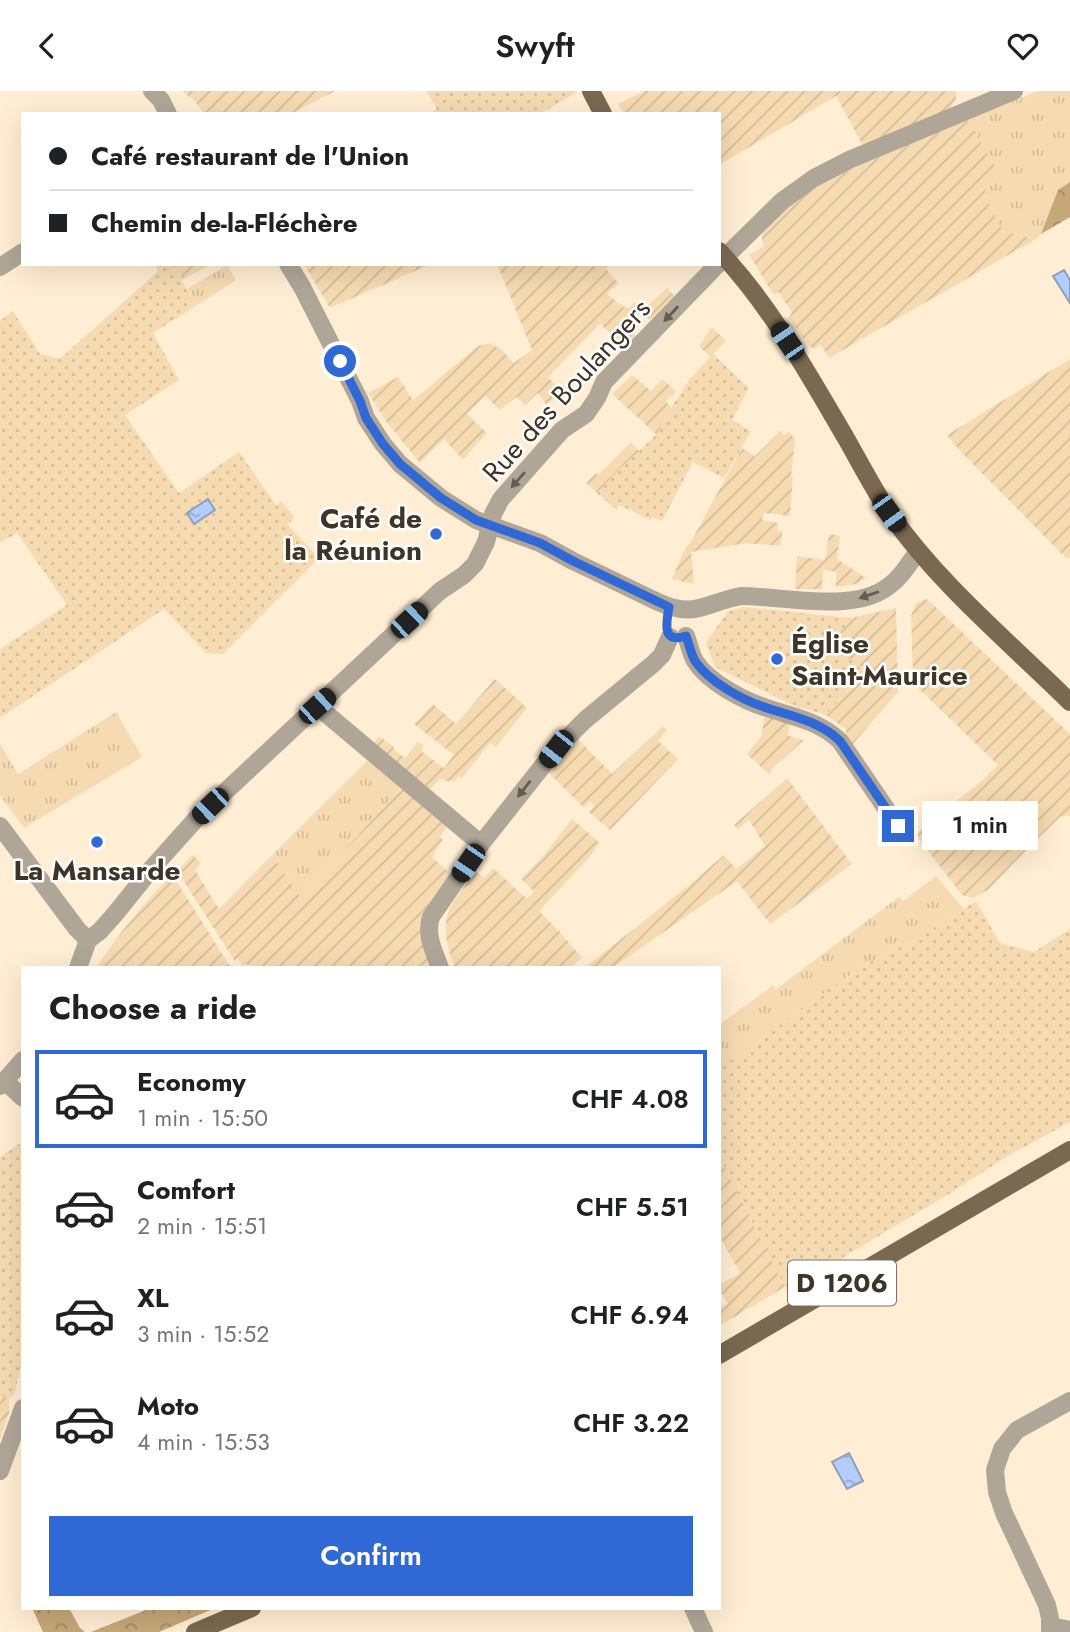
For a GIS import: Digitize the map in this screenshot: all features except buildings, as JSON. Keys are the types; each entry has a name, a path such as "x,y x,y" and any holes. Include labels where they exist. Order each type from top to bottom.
{"main road":[{"path":"591,91 602,112"},
{"path":"721,260 752,290 787,341 883,502 918,551 945,582 1070,702"},
{"name":"D 1206","path":"721,1354 1070,1150"},
{"path":"195,1632 247,1610"}],"street":[{"path":"152,91 167,112"},
{"name":"Rue des Boulangers","path":"721,258 782,201 814,178 849,160 1014,91"},
{"path":"0,267 21,253"},
{"path":"289,266 360,401 366,418 383,444 400,464 441,498 476,520 540,543 669,607 683,611 697,610 741,596 848,601 875,595 893,583 918,551"},
{"name":"Rue des Boulangers","path":"88,940 100,931 196,819 440,591 475,564 484,549 496,507 501,499 562,430 586,414 604,383 713,266"},
{"path":"669,607 666,621 702,670 742,698 808,720 832,733 898,826"},
{"path":"439,966 428,933 431,917 481,844 556,749 585,720 653,664 678,636 690,632 697,610"},
{"path":"317,706 481,844"},
{"path":"0,826 69,919 88,940 79,966"},
{"path":"21,1062 2,1084 21,1097"},
{"path":"1070,1401 1017,1430 1002,1448 995,1470 997,1492 1004,1513 1047,1605 1050,1629 1070,1630"},
{"path":"0,1471 21,1413"},
{"path":"694,1610 704,1632"}],"green space":[{"path":"182,91 335,91 295,112 203,112 195,101"},
{"path":"426,91 577,92 543,112 432,112 437,109"},
{"path":"644,91 956,91 956,100 948,111 863,146 836,96 721,164 721,112 623,112 618,104"},
{"path":"1038,91 1070,91 1070,217 1036,239 1003,231 984,194 967,119"},
{"path":"967,119 995,167 984,194 1003,231 1036,239 829,358 821,345 814,349 809,346 789,318 792,312 778,292 774,295 749,255 764,246 762,231 818,184"},
{"path":"1070,182 1070,217 1041,234 1058,190"},
{"path":"156,266 173,266 196,306 153,333 179,380 125,415 179,493 239,452 276,505 281,501 295,518 287,524 319,558 223,654 206,653 164,609 0,718 0,649 67,605 17,533 0,543 0,321 13,311 40,354 60,359 158,271"},
{"path":"173,266 208,266 182,280"},
{"path":"225,266 236,280 196,306 187,289"},
{"path":"305,266 426,266 330,308"},
{"path":"498,266 608,266 606,269 619,284 609,291 608,295 624,307 629,308 635,302 643,310 667,288 676,297 651,320 636,313 622,327 638,337 627,348 600,324 548,377 563,393 546,404 538,393 525,405 516,397 500,410 485,396 467,414 487,433 463,460 444,439 420,463 385,420 368,393 398,377 413,400 478,346 490,343 502,350 514,363 532,350"},
{"path":"712,327 726,341 710,357 699,346"},
{"path":"713,354 749,388 732,420 751,431 724,478 693,462 662,521 653,517 650,520 619,505 617,510 597,493 659,432 689,380"},
{"path":"1070,359 1070,557 1067,559 947,435"},
{"path":"632,375 651,391 662,379 676,391 666,402 671,408 657,435 612,394"},
{"path":"781,431 784,435 789,432 795,439 790,516 764,513 762,520 778,523 777,531 782,531 781,546 747,543 691,552 694,584 672,579 684,551 742,448 755,456"},
{"path":"631,442 639,451 597,493 586,483 596,473 598,475"},
{"path":"829,534 840,536 837,559 866,578 856,584 836,587 836,572 823,570 822,589 795,589 797,556 825,560"},
{"path":"927,599 1070,734 1070,815 1060,817 988,890 973,898 962,895 915,834 998,765 918,688 913,678 911,616 916,603"},
{"path":"744,607 851,618 830,647 866,669 826,715 790,704 715,667 706,643 728,611"},
{"path":"896,608 898,692 852,745 847,740 846,729 826,715 866,670 830,647 851,618"},
{"path":"495,679 527,708 496,747 490,743 462,778 459,776 454,782 449,782 441,778 428,792 373,744 379,736 405,758 418,742 424,746 421,751 444,768 454,755 414,724 433,704 456,724"},
{"path":"116,712 142,757 24,828 0,795 0,744 18,774"},
{"path":"764,717 791,723 787,735 804,740 769,774 747,754 762,735"},
{"path":"663,726 667,730 658,741 678,759 610,830 589,812 594,806 590,802 584,808 548,772 576,737 612,774"},
{"path":"371,757 404,785 301,898 272,855"},
{"path":"787,778 852,864 770,924 737,881 615,966 587,966 724,855 736,869 765,846 749,820 738,829 734,825"},
{"path":"404,785 450,822 432,857 452,875 419,925 432,966 243,966 237,958 235,961 177,871 193,855 201,863 195,870 219,909 272,855 301,898"},
{"path":"572,819 600,843 539,911 582,958 572,966 454,966 447,944 447,919 453,903 474,870 484,878 493,868 527,899 534,891 521,879"},
{"path":"172,874 230,966 97,966 151,896"},
{"path":"936,876 964,909 923,935 861,967 721,1069 721,1024 773,985 776,989 899,897 903,901"},
{"path":"976,901 1000,943 1034,952 1070,929 1070,1122 1008,1156 787,1291 721,1160 721,1068 861,967 923,935"},
{"path":"21,1142 21,1367 14,1395 9,1399 0,1395 0,1157"},
{"path":"721,1160 785,1287 721,1325 721,1307 728,1304 721,1292 721,1284 740,1273 721,1239"},
{"path":"0,1395 9,1399 9,1413 0,1439"},
{"path":"33,1610 70,1610 85,1632 43,1632"},
{"path":"146,1610 210,1610 159,1632 91,1632"}],"water":[{"path":"1064,270 1070,280 1070,303 1053,276"},
{"path":"208,499 215,510 194,524 187,513"},
{"path":"849,1453 863,1481 847,1489 832,1462"}],"place":[{"name":"Café de la Réunion","path":"436,534"},
{"name":"Église Saint-Maurice","path":"777,659"},
{"name":"La Mansarde","path":"97,842"}],"route":[{"path":"340,361 366,418 400,464 462,513 540,543 669,607 666,621 668,634 674,638 686,636 694,660 702,670 742,698 821,725 832,733 898,826"}]}
